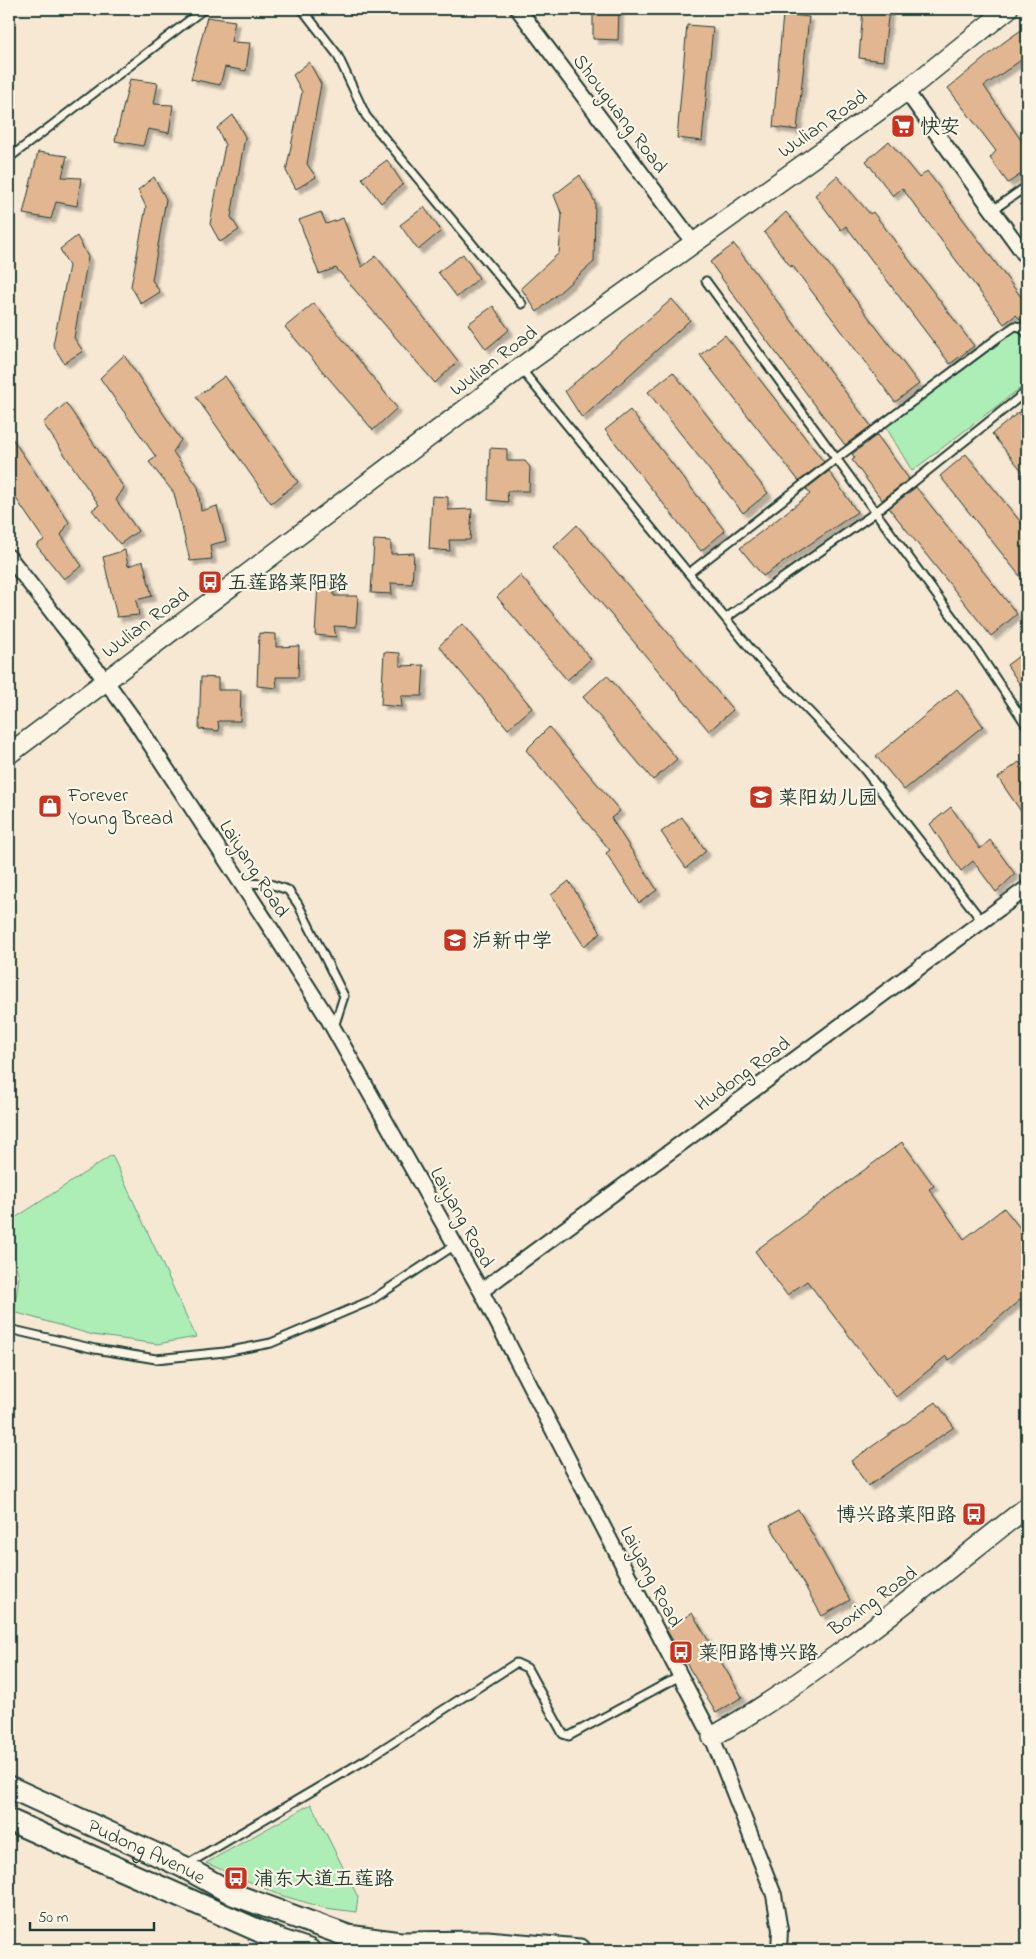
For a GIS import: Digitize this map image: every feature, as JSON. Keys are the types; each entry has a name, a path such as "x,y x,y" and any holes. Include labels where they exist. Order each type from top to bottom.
{"main road":[{"name":"Pudong Avenue","path":"9,1787 184,1867 235,1896 348,1936 400,1943 487,1942 580,1950"},
{"name":"Pudong Avenue","path":"9,1820 282,1941 309,1950"}],"street":[{"name":"Shouguang Road","path":"518,9 693,242"},
{"name":"Wulian Road","path":"9,754 520,368 693,242 906,91 999,12"},
{"path":"906,91 1027,258"},
{"name":"Laiyang Road","path":"9,557 106,680 139,727 280,943 334,1029 481,1291 712,1737 774,1895 780,1930 779,1950"},
{"name":"Hudong Road","path":"481,1291 1027,888"},
{"name":"Boxing Road","path":"712,1737 754,1713 841,1651 936,1581 1027,1507"}],"lane":[{"path":"9,158 204,9"},
{"path":"302,9 337,54 366,116 522,304"},
{"path":"993,210 1027,186"},
{"path":"706,281 976,649 1027,726"},
{"path":"689,573 836,458 1015,326 1022,327 1027,334"},
{"path":"520,368 758,658 862,768 982,921"},
{"path":"726,618 876,512 1027,392"},
{"path":"240,883 270,884 288,890 293,897 344,996 334,1029"},
{"path":"9,1329 95,1349 156,1359 225,1352 271,1343 370,1301 455,1245"},
{"path":"184,1867 367,1760 516,1663 527,1668 563,1734 570,1736 680,1676"}],"green space":[{"path":"1018,329 1027,341 1027,383 912,471 886,427"},
{"path":"112,1155 196,1337 157,1344 93,1335 14,1312 19,1276 9,1243 9,1222"},
{"path":"311,1804 358,1897 356,1912 325,1908 280,1895 206,1863"}],"building":[{"path":"593,9 619,9 618,40 593,39"},
{"path":"863,9 889,9 883,61 859,58"},
{"path":"783,14 809,17 797,130 773,127"},
{"path":"207,17 235,21 231,42 250,43 246,71 225,67 220,85 191,79"},
{"path":"687,25 713,27 702,141 677,138"},
{"path":"1027,26 1027,56 984,86 1027,149 1027,170 1008,183 990,158 996,151 948,88 1004,42"},
{"path":"309,62 321,84 307,164 316,177 296,189 286,171 302,92 293,75"},
{"path":"130,79 158,83 154,104 173,105 169,133 148,129 143,146 115,141"},
{"path":"233,115 245,137 231,217 239,230 220,242 210,224 225,145 217,128"},
{"path":"889,141 919,178 927,171 1027,305 1027,326 1016,315 1004,324 902,188 893,196 866,161"},
{"path":"38,152 67,156 62,177 81,178 77,206 56,202 51,219 23,214"},
{"path":"387,160 403,184 381,203 362,178"},
{"path":"580,175 595,202 594,262 537,312 521,288 559,253 562,215 554,195"},
{"path":"837,176 870,214 873,212 974,346 950,364 846,226 841,230 815,195"},
{"path":"154,177 166,199 152,280 160,292 141,304 131,286 146,207 138,190"},
{"path":"424,207 441,231 418,250 400,225"},
{"path":"321,212 326,224 343,218 362,267 376,256 458,361 435,383 336,268 319,274 299,220"},
{"path":"786,212 821,254 919,384 895,402 792,265 791,267 764,232"},
{"path":"77,236 88,257 74,338 83,351 64,363 53,345 69,266 60,249"},
{"path":"734,244 871,426 845,445 710,262"},
{"path":"463,254 479,278 457,297 438,272"},
{"path":"672,299 690,320 582,418 565,391"},
{"path":"314,303 397,408 373,430 285,327"},
{"path":"493,306 509,330 486,349 468,324"},
{"path":"725,335 824,462 799,481 700,355"},
{"path":"124,355 181,440 173,452 198,487 201,511 217,506 226,541 210,545 212,559 190,561 174,493 149,462 156,457 100,378"},
{"path":"673,372 768,493 743,513 648,392"},
{"path":"225,376 298,482 271,503 196,397"},
{"path":"66,403 124,488 116,500 138,531 120,544 92,510 99,505 43,423"},
{"path":"630,410 725,531 701,551 605,430"},
{"path":"1019,412 1027,423 1027,477 992,434"},
{"path":"9,434 69,522 61,535 82,566 64,579 36,545 44,540 9,488"},
{"path":"877,435 909,479 882,500 852,460 855,458 852,454"},
{"path":"490,448 507,449 507,461 525,461 530,467 529,491 507,491 508,502 488,500"},
{"path":"966,454 1027,530 1027,585 940,476"},
{"path":"829,471 857,512 763,576 740,548 810,494 806,489"},
{"path":"916,487 1017,614 991,636 889,508"},
{"path":"432,496 448,497 448,510 472,509 470,540 449,540 450,551 429,549"},
{"path":"577,525 733,710 709,731 554,547"},
{"path":"374,540 391,541 391,554 414,553 412,584 391,583 392,594 371,593"},
{"path":"125,550 128,566 143,561 152,596 136,600 139,615 117,617 103,557"},
{"path":"520,575 591,659 567,680 497,597"},
{"path":"318,583 334,584 334,596 358,596 356,627 334,626 336,637 315,635"},
{"path":"462,624 532,708 508,729 439,646"},
{"path":"259,633 276,634 276,647 299,646 298,677 276,677 277,688 257,686"},
{"path":"1027,650 1027,695 1007,665"},
{"path":"384,652 400,653 400,666 424,665 422,696 401,696 402,707 381,705"},
{"path":"607,675 677,759 653,780 583,697"},
{"path":"201,677 218,678 218,690 241,690 240,721 218,721 219,731 199,729"},
{"path":"957,689 983,726 904,790 876,756"},
{"path":"549,727 620,811 611,818 657,890 639,903 606,853 610,850 526,750"},
{"path":"1019,762 1027,774 1027,820 998,778"},
{"path":"951,807 980,849 990,840 1015,874 996,892 973,861 961,871 930,824"},
{"path":"682,817 706,851 686,868 661,832"},
{"path":"569,881 601,933 584,946 551,895"},
{"path":"902,1142 934,1186 929,1189 964,1239 1004,1208 1027,1237 1027,1294 949,1360 946,1356 896,1397 807,1281 787,1295 755,1251"},
{"path":"936,1402 954,1427 868,1486 851,1461"},
{"path":"798,1509 850,1600 822,1616 770,1525"},
{"path":"692,1613 742,1697 716,1713 666,1629"}],"place":[{"name":"快安","path":"903,126"},
{"name":"五莲路莱阳路","path":"210,582"},
{"name":"莱阳幼儿园","path":"761,797"},
{"name":"Forever Young Bread","path":"50,806"},
{"name":"沪新中学","path":"455,940"},
{"name":"博兴路莱阳路","path":"974,1514"},
{"name":"莱阳路博兴路","path":"681,1652"},
{"name":"浦东大道五莲路","path":"236,1878"}]}
